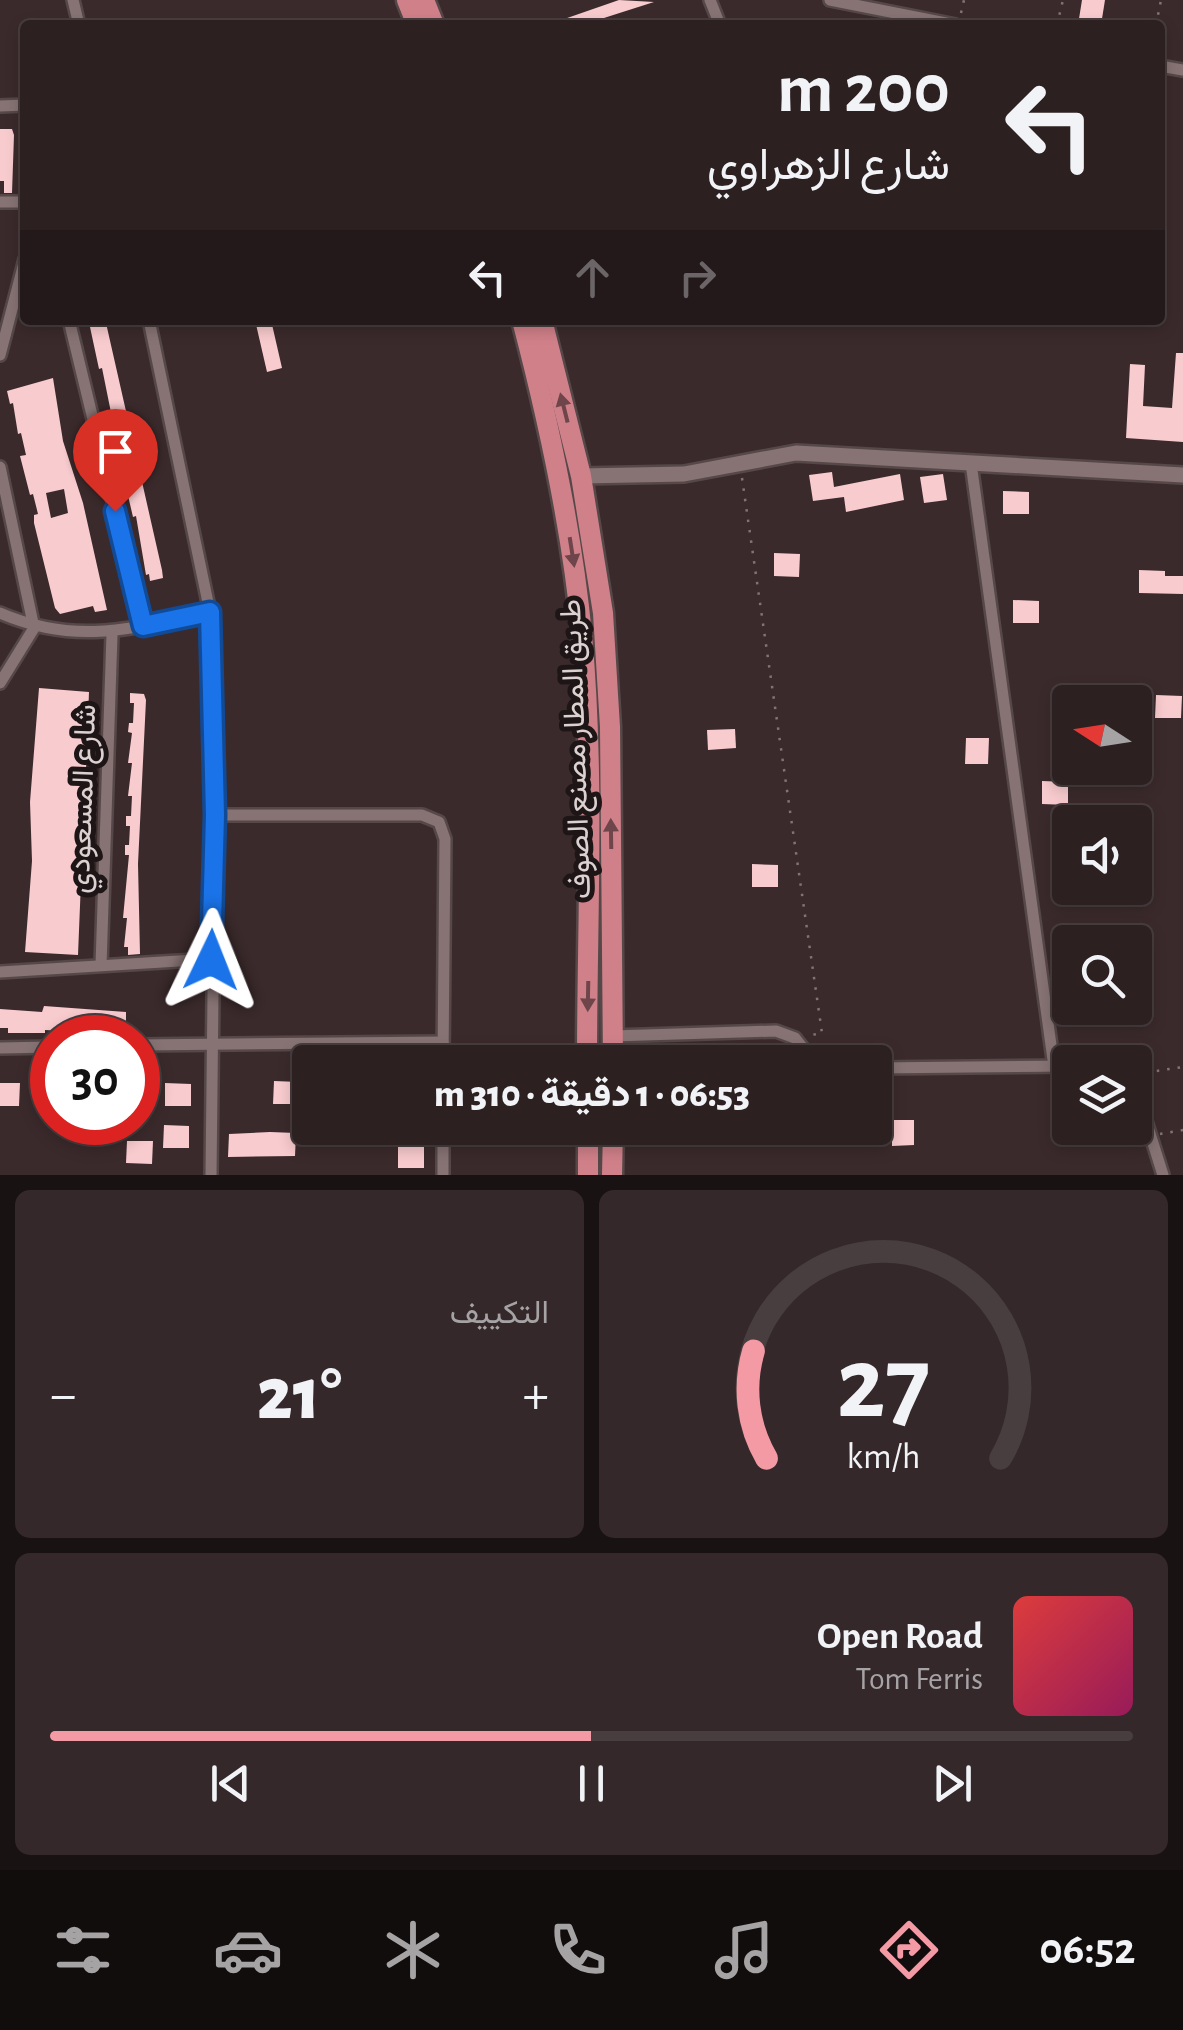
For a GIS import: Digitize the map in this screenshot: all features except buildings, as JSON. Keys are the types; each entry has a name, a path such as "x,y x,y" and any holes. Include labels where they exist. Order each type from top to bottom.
{"highway":[{"name":"طريق المطار مصنع الصوف","path":"523,325 565,515 582,636 588,742 588,1045"},
{"name":"طريق المطار مصنع الصوف","path":"543,325 581,476 598,575 609,689 613,1045"},
{"path":"588,1145 588,1175"},
{"path":"612,1145 612,1175"}],"street":[{"path":"830,0 932,20"},
{"path":"0,355 20,278"},
{"path":"70,325 143,626"},
{"path":"151,325 210,612 215,815 211,1175"},
{"path":"581,476 650,478 796,453 1183,475"},
{"path":"971,463 1052,1051"},
{"path":"0,467 34,628 0,683"},
{"path":"0,613 34,628 112,634 210,612"},
{"name":"شارع المسعودي","path":"102,965 112,634"},
{"path":"160,1045 443,1042 445,839 439,822 422,815 215,815"},
{"path":"0,972 211,960"},
{"path":"613,1036 776,1031 795,1038 801,1045"},
{"path":"0,1048 30,1047"},
{"path":"892,1068 1052,1066"},
{"path":"1152,1130 1163,1175"},
{"path":"443,1145 443,1175"}],"path":[{"path":"741,465 822,1034 795,1038"},
{"path":"1152,1072 1183,1067"},
{"path":"1154,1135 1183,1130"}],"route":[{"path":"115,511 143,626 210,612 215,815 211,960"}]}
